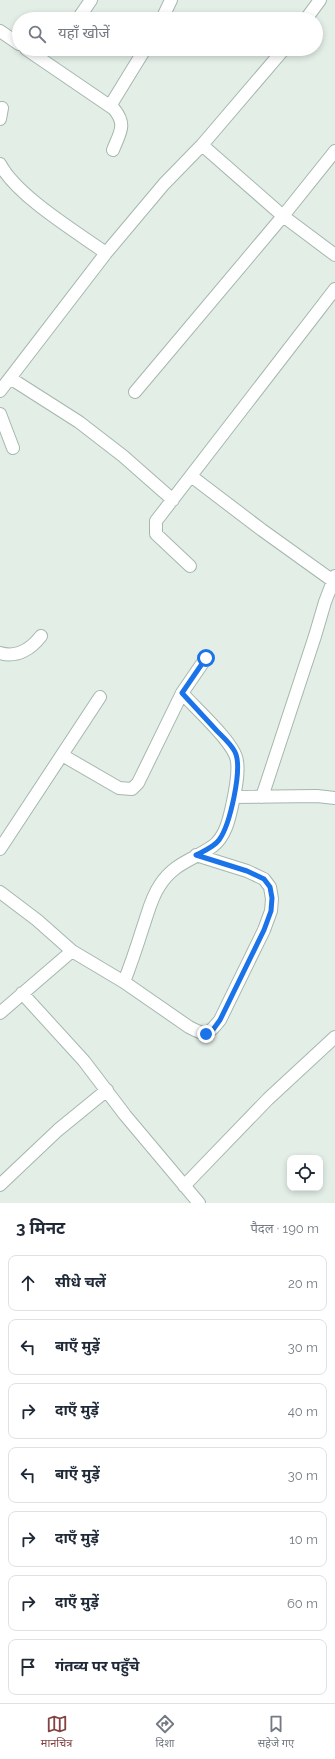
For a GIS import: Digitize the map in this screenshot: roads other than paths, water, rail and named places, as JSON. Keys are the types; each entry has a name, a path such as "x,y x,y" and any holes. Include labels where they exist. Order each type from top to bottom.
{"street":[{"path":"83,12 91,0"},
{"path":"166,12 172,0"},
{"path":"311,12 320,0"},
{"path":"0,31 12,39"},
{"path":"36,56 110,106 121,118 120,133 113,150"},
{"path":"110,106 141,56"},
{"path":"0,391 106,253 164,184 202,145 278,56"},
{"path":"202,145 283,216 335,255"},
{"path":"135,392 283,216 335,151"},
{"path":"0,164 6,175 31,199 106,253"},
{"path":"190,566 156,534 156,521 335,289"},
{"path":"10,378 78,422 123,456 172,500"},
{"path":"0,414 13,448"},
{"path":"191,476 273,539 334,579 325,602 262,797"},
{"path":"0,653 7,655 22,652 33,647 41,636"},
{"path":"62,755 115,786 132,788 138,783 182,693 206,658"},
{"path":"124,982 152,898 168,874 180,863 213,846 219,841 226,827 234,797 238,762 235,752 226,740 182,693"},
{"path":"0,849 100,697"},
{"path":"234,797 317,796 335,798"},
{"path":"0,892 37,920 72,951 124,982 189,1027 200,1033 206,1034 212,1031 220,1020 264,930 271,911 272,898 270,887 264,879 247,871 196,855"},
{"path":"0,1013 72,951"},
{"path":"22,993 84,1061 155,1152 199,1203"},
{"path":"184,1186 268,1099 335,1037"},
{"path":"0,1185 58,1130 107,1090"}]}
